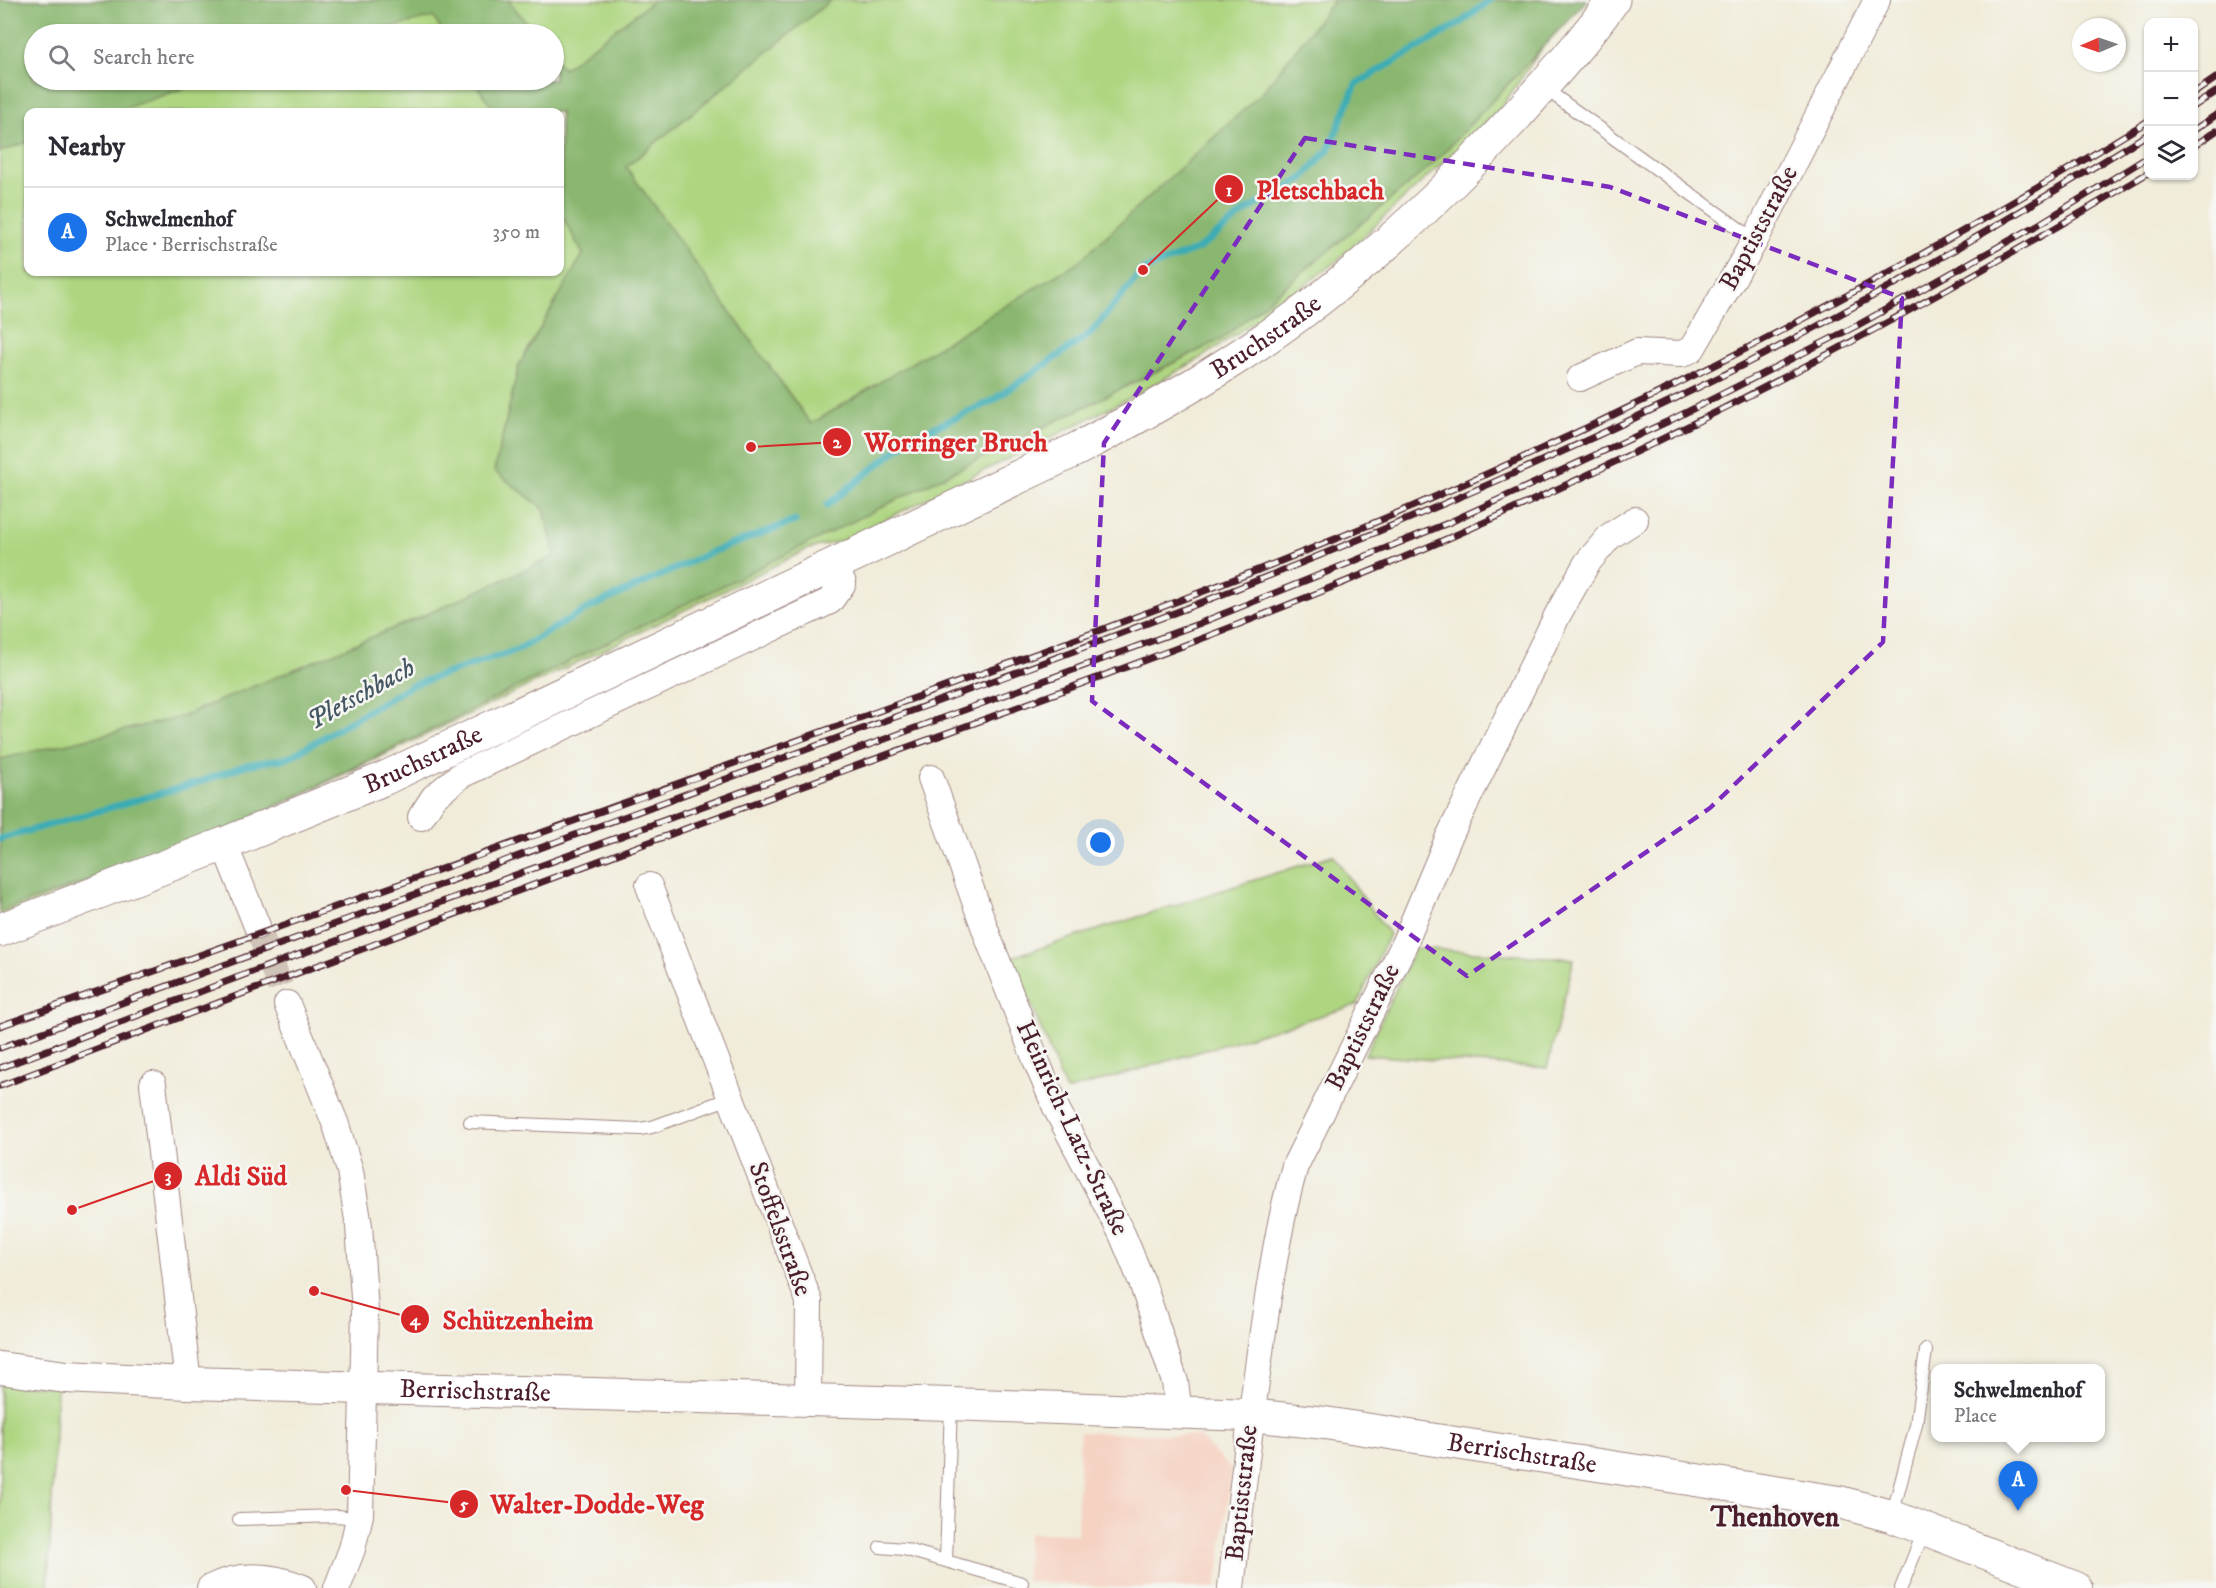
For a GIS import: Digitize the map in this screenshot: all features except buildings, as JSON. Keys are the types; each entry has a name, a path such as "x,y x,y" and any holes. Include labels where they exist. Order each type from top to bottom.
{"main road":[{"name":"Bruchstraße","path":"0,930 224,844 382,779 1075,450 1152,410 1227,364 1335,288 1388,243 1437,198 1542,87 1595,25 1613,0"}],"street":[{"name":"Baptiststraße","path":"1580,378 1637,352 1682,354 1692,349 1755,240 1877,0"},
{"name":"Baptiststraße","path":"1231,1588 1250,1415 1275,1253 1285,1200 1295,1166 1402,949 1449,839 1558,614 1587,563 1610,536 1635,520"},
{"name":"Bruchstraße","path":"421,817 435,797 461,775 830,601 843,583 834,564"},
{"name":"Heinrich-Latz-Straße","path":"931,778 989,940 1038,1065 1057,1110 1122,1234 1142,1282 1175,1382 1179,1413"},
{"path":"224,844 257,926"},
{"name":"Stoffelsstraße","path":"649,886 809,1301 808,1400"},
{"path":"287,1004 336,1125 350,1171 359,1226 365,1311 365,1388 360,1519 352,1549 337,1588"},
{"path":"153,1084 188,1383"},
{"name":"Berrischstraße","path":"0,1368 66,1377 188,1383 951,1404 1250,1415 1325,1423 1839,1502 1892,1517 2076,1588"},
{"path":"210,1588 240,1577 266,1577 303,1588"}],"lane":[{"path":"1542,87 1755,240"},
{"path":"470,1122 640,1129 652,1127 730,1098"},
{"path":"1892,1517 1916,1425 1926,1350"},
{"path":"946,1561 951,1404"},
{"path":"239,1519 338,1516 360,1519"},
{"path":"1901,1588 1925,1530"},
{"path":"880,1547 904,1549 1022,1583"}],"highlighted area":[{"path":"1305,138 1610,187 1902,298 1883,642 1710,808 1467,976 1092,701 1104,443"}],"shaded area":[{"path":"1080,1432 1199,1436 1232,1471 1216,1588 1115,1588 1026,1581 1028,1533 1077,1534"}],"green space":[{"path":"0,0 1575,0 1500,109 1338,260 1281,303 1199,359 1128,399 844,540 808,549 211,838 0,915"},
{"path":"0,0 508,0 528,24 438,24 433,17 405,24 24,24 24,90 179,90 126,108 24,108 24,143 0,152"},
{"path":"654,0 831,0 626,167 811,424 1078,262 1262,93 1334,0 1587,0 1433,164 1222,339 212,838 0,911 0,759 180,717 425,615 555,556 544,509 494,471 519,365 583,254 564,219 564,108 492,108 480,90 564,90 564,68"},
{"path":"1333,855 1389,934 1357,1005 1066,1091 1012,957"},
{"path":"1415,948 1574,959 1547,1068 1365,1055"},
{"path":"0,1384 57,1387 48,1588 0,1587"}],"waterway":[{"name":"Pletschbach","path":"827,505 913,437 992,401 1090,334 1143,270 1198,249 1248,210 1302,179 1329,149 1356,84 1462,22 1490,0"},
{"name":"Pletschbach","path":"0,839 200,782 246,765 288,758 412,685 517,650 587,609 714,551 795,521"}],"tunnel":[{"path":"257,926 287,1004"}],"railway":[{"path":"2198,90 2216,78"},
{"path":"2198,103 2216,92"},
{"path":"2198,127 2216,115"},
{"path":"0,1026 532,837 997,668 1288,558 1432,498 1617,414 1797,322 1974,225 2144,123"},
{"path":"2198,143 2216,131"},
{"path":"0,1048 1111,637 1224,594 1446,503 1666,403 1789,341 1911,275 2144,136"},
{"path":"0,1068 257,970 1198,624 1448,523 1671,420 1858,325 2041,223 2144,159"},
{"path":"0,1086 418,928 1146,660 1451,537 1630,455 1805,366 1978,272 2144,175"}],"place":[{"name":"Pletschbach","path":"1143,270"},
{"name":"Worringer Bruch","path":"751,447"},
{"name":"Aldi Süd","path":"72,1210"},
{"name":"Schützenheim","path":"314,1291"},
{"name":"Walter-Dodde-Weg","path":"346,1490"},
{"name":"Schwelmenhof","path":"2018,1511"}],"district":[{"name":"Thenhoven","path":"1775,1517"}]}
